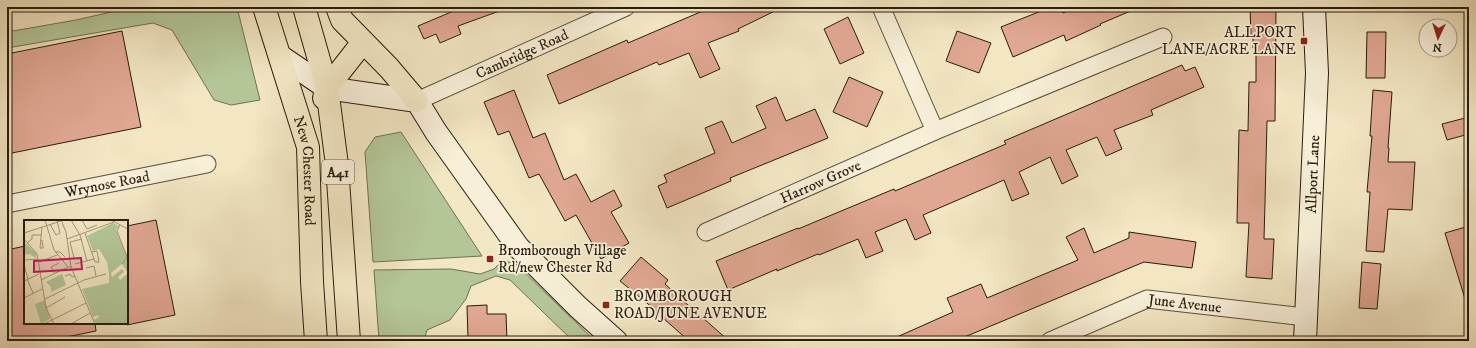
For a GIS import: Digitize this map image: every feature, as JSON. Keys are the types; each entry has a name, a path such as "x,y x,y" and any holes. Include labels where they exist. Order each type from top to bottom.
{"highway":[{"name":"New Chester Road","path":"264,7 308,147 312,282 316,341"},
{"name":"A41","path":"304,7 327,88 337,165 349,341"},
{"path":"337,7 342,20 389,68 417,101"},
{"path":"308,147 327,88 363,42"}],"street":[{"name":"Cambridge Road","path":"417,101 626,7"},
{"path":"881,7 935,131"},
{"name":"Allport Lane","path":"1305,341 1317,73 1314,7"},
{"name":"Harrow Grove","path":"706,232 935,131 1163,36"},
{"path":"280,56 327,88 417,101 436,132 518,247 578,307 616,341"},
{"name":"Wrynose Road","path":"7,204 207,164"},
{"name":"June Avenue","path":"1050,341 1147,299 1305,317"}],"green space":[{"path":"133,7 237,7 260,100 231,105 214,100 172,30 153,23 7,48 7,32 76,20"},
{"path":"401,132 482,256 373,262 365,152 375,137"},
{"path":"502,261 515,263 595,341 573,341 510,280 496,276 471,286 466,299 450,320 427,330 424,341 379,341 374,270 451,269 480,274 494,269"}],"building":[{"path":"463,7 505,7 505,9 458,26 461,34 440,43 436,34 424,39 418,26"},
{"path":"712,7 783,7 738,29 739,31 708,43 720,69 700,78 689,53 659,65 657,62 559,104 547,75 627,40 628,43"},
{"path":"1051,7 1061,7 1063,13 1076,7 1140,7 1100,24 1101,25 1066,41 1064,35 1013,57 1001,27"},
{"path":"1250,7 1276,7 1275,121 1267,121 1264,239 1274,239 1272,279 1246,277 1249,223 1237,223 1239,130 1248,131 1249,82 1256,82 1256,48 1253,48 1253,36 1251,36"},
{"path":"848,17 864,53 840,64 824,29"},
{"path":"122,31 141,127 7,154 7,54"},
{"path":"957,31 991,43 979,73 946,61"},
{"path":"1367,32 1386,32 1385,78 1366,78"},
{"path":"1182,65 1185,71 1195,67 1204,87 1151,110 1153,115 1114,130 1122,149 1106,156 1097,137 1066,150 1078,176 1062,184 1050,157 1019,172 1029,194 1012,201 1004,180 923,215 931,233 915,240 906,219 875,232 883,251 866,258 858,239 777,271 777,269 728,290 716,261 894,189 895,191 1006,144 1004,141"},
{"path":"849,77 883,92 867,127 833,112"},
{"path":"514,90 533,138 545,133 564,180 576,174 591,202 614,190 622,206 611,212 629,243 601,259 576,215 565,221 539,174 529,178 509,131 498,135 484,102"},
{"path":"1373,90 1392,92 1388,162 1415,162 1412,210 1388,209 1384,252 1366,251 1370,192 1367,192 1372,136 1370,136"},
{"path":"776,97 786,121 815,109 828,138 730,178 731,181 667,208 658,186 667,182 664,175 715,153 705,128 722,121 732,143 766,128 756,106"},
{"path":"1469,117 1469,134 1447,140 1442,124"},
{"path":"156,220 175,315 127,325 128,226"},
{"path":"1469,226 1469,298 1465,299 1445,233"},
{"path":"1084,228 1094,253 1129,238 1129,232 1196,242 1192,268 1144,262 955,341 888,341 953,312 947,298 981,284 987,298 1078,260 1066,237"},
{"path":"24,246 24,324 95,324 96,331 47,341 7,341 7,250"},
{"path":"641,257 668,280 665,284 690,307 688,308 703,318 729,341 689,341 663,318 664,317 620,281"},
{"path":"1362,262 1381,264 1377,309 1359,308"},
{"path":"487,305 487,314 506,314 507,341 468,339 467,306"}],"place":[{"name":"ALLPORT LANE/ACRE LANE","path":"1304,41"},
{"name":"Bromborough Village Rd/new Chester Rd","path":"490,259"},
{"name":"BROMBOROUGH ROAD/JUNE AVENUE","path":"606,305"}]}
